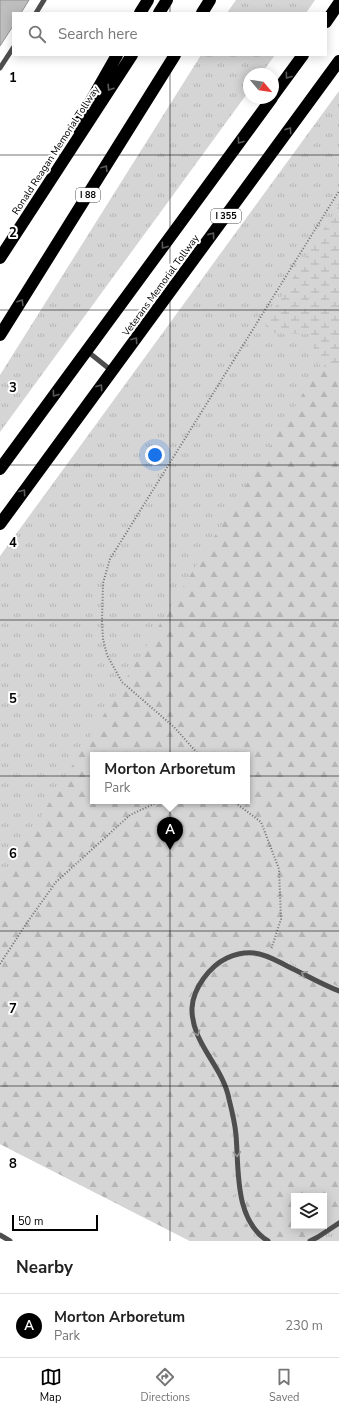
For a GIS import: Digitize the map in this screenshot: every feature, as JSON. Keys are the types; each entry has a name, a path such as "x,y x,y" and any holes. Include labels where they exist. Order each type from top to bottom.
{"highway":[{"path":"141,12 148,0"},
{"path":"160,12 168,0"},
{"path":"203,12 210,0"},
{"path":"327,21 339,3"},
{"path":"17,230 115,56"},
{"name":"Ronald Reagan Memorial Tollway","path":"0,258 131,56"},
{"name":"I 88","path":"0,335 174,56"},
{"name":"Veterans Memorial Tollway","path":"279,88 302,56"},
{"name":"Veterans Memorial Tollway","path":"0,524 339,60"},
{"name":"Veterans Memorial Tollway","path":"0,469 267,104"}],"lane":[{"path":"37,12 44,0"},
{"path":"0,68 12,50"},
{"path":"86,351 112,371"},
{"path":"268,1241 254,1228 246,1214 241,1198 236,1132 228,1095 222,1080 204,1050 197,1034 192,1007 195,994 200,984 218,962 239,953 254,953 268,956 339,991"},
{"path":"310,1241 339,1223"},
{"path":"0,1235 10,1241"}],"path":[{"path":"196,752 174,727 122,682 115,671 107,655 103,640 103,583 110,559 339,191"},
{"path":"0,964 56,882 130,816 154,804"},
{"path":"237,804 261,822 279,869 281,919 268,956"}],"green space":[{"path":"236,0 315,0 307,12 228,12"},
{"path":"200,56 274,56 265,68 243,68 243,99 0,432 0,375"},
{"path":"339,91 339,1241 190,1241 0,1144 0,556"},
{"path":"339,205 339,370 320,366 309,334 273,333 265,323"},
{"path":"320,366 339,370 339,987 297,965 267,952 237,949 211,962 196,982 187,1009 190,1030 224,1093 231,1139 234,1197 254,1237 260,1241 190,1241 0,1144 0,882"},
{"path":"246,955 288,969 339,995 339,1216 327,1225 327,1193 291,1193 291,1229 321,1229 301,1240 282,1241 272,1238 259,1226 245,1208 242,1190 241,1140 232,1090 221,1067 201,1034 197,1022 195,1010 200,988 210,974 230,961"}],"building":[{"path":"0,0 29,0 22,12 12,12 12,28 0,46"}],"place":[{"name":"Morton Arboretum","path":"170,850"}]}
